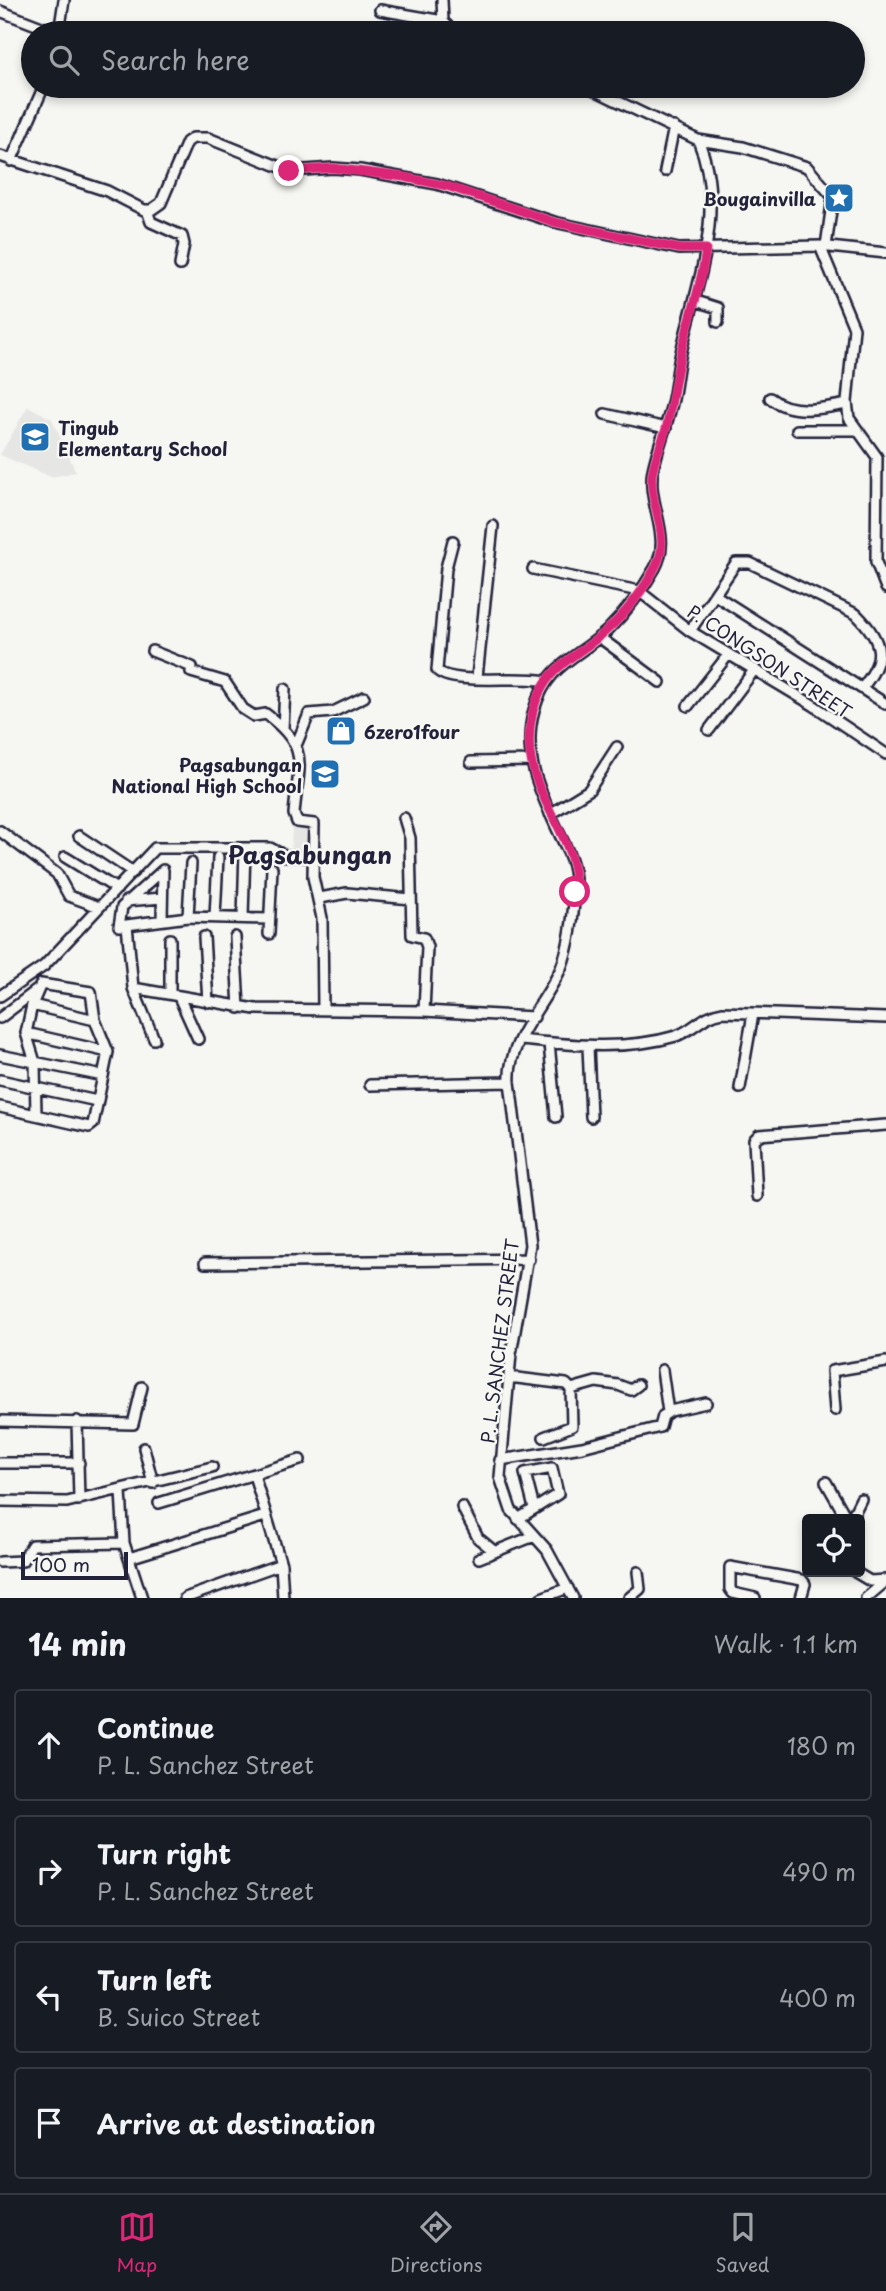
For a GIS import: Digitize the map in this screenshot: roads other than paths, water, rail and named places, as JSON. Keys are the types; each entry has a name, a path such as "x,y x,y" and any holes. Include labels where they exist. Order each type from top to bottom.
{"street":[{"path":"60,21 64,0"},
{"path":"380,9 443,21 442,0"},
{"path":"0,12 25,21"},
{"path":"11,160 39,98"},
{"path":"612,98 698,140 743,147 807,167 833,197 823,246 854,328 847,404 849,418 877,457 876,562 886,587"},
{"path":"665,171 674,127"},
{"path":"147,210 161,203 187,142 193,138 208,138 289,171 333,168 404,177 447,186 554,222 680,249 823,246 886,253"},
{"name":"P. L. SANCHEZ STREET","path":"573,1598 555,1562 518,1519 504,1495 500,1460 509,1377 529,1259 529,1233 510,1082 511,1064 520,1040 563,962 576,881 571,859 530,761 533,712 546,681 564,660 599,637 639,592 656,566 662,548 652,482 706,249 707,164 698,140"},
{"path":"0,156 107,191 147,210 151,222 182,236 185,240 180,265"},
{"path":"696,301 718,308 718,323"},
{"path":"770,398 783,408 795,409 847,404"},
{"path":"605,414 666,428"},
{"path":"797,430 856,430"},
{"path":"477,677 493,526"},
{"path":"453,541 446,568 437,670 447,678 515,677 546,681"},
{"path":"690,631 736,564 750,563 856,614 873,634 879,660 879,668 862,688"},
{"path":"533,569 639,592"},
{"name":"P. CONGSON STREET","path":"639,592 690,631 755,669 886,754"},
{"path":"715,595 886,704"},
{"path":"599,637 660,682"},
{"path":"152,651 192,667 191,672 225,682 250,715 266,714 297,743"},
{"path":"688,706 728,655"},
{"path":"709,730 755,669"},
{"path":"283,729 285,689"},
{"path":"323,1009 320,898 313,877 314,824 298,822 294,814 300,759 297,743 309,715 333,712 364,697"},
{"path":"550,814 589,790 617,747"},
{"path":"471,762 530,761"},
{"path":"404,818 410,838 412,936 424,938 427,947 424,1011"},
{"path":"0,831 57,874 69,896 99,907"},
{"path":"79,836 133,872"},
{"path":"0,996 44,966 159,847 270,848 285,856 313,857"},
{"path":"243,918 245,848"},
{"path":"65,857 117,889"},
{"path":"215,917 218,858"},
{"path":"188,917 191,863"},
{"path":"270,934 272,868"},
{"path":"154,1039 133,988 120,912 126,901 163,870 162,919"},
{"path":"320,898 347,893 411,900"},
{"path":"126,901 162,898"},
{"path":"123,926 188,917 269,919"},
{"path":"204,937 208,1002"},
{"path":"235,937 239,1008"},
{"path":"170,939 175,995 198,1039"},
{"path":"36,1115 35,1062 26,1033 39,987"},
{"path":"0,1018 39,987 91,992 95,1020 108,1052 93,1124 89,1127 0,1107"},
{"path":"133,988 239,1008 424,1011 534,1017"},
{"path":"32,1005 95,1020"},
{"path":"520,1040 588,1046 674,1036 709,1014 886,1018"},
{"path":"740,1088 753,1014"},
{"path":"26,1033 108,1052"},
{"path":"549,1043 556,1117"},
{"path":"588,1046 591,1117"},
{"path":"0,1055 103,1076"},
{"path":"0,1080 97,1101"},
{"path":"370,1085 510,1082"},
{"path":"757,1196 754,1140 759,1135 886,1125"},
{"path":"205,1263 529,1259"},
{"path":"835,1410 832,1370 886,1362"},
{"path":"662,1370 668,1412"},
{"path":"509,1377 566,1384 571,1389 572,1426 544,1437"},
{"path":"571,1389 596,1382 631,1390 638,1385"},
{"path":"0,1421 133,1424 142,1387"},
{"path":"500,1460 582,1447 660,1427 663,1416 668,1412 706,1403"},
{"path":"77,1421 79,1500"},
{"path":"144,1448 153,1483"},
{"path":"159,1503 300,1460"},
{"path":"0,1463 79,1463"},
{"path":"0,1501 79,1500 212,1467"},
{"path":"518,1519 559,1492 552,1468 525,1473 534,1508"},
{"path":"254,1475 281,1564 283,1598"},
{"path":"826,1482 846,1514"},
{"path":"121,1491 124,1543 142,1598"},
{"path":"852,1514 860,1499"},
{"path":"463,1507 478,1538 495,1552"},
{"path":"129,1558 265,1516"},
{"path":"478,1559 534,1536"},
{"path":"0,1562 22,1561 32,1545 124,1543"},
{"path":"185,1598 281,1564"},
{"path":"755,1598 733,1593 730,1589 730,1567 802,1580 805,1584 801,1598"},
{"path":"629,1598 640,1589 638,1572"},
{"path":"861,1577 874,1582 886,1581"},
{"path":"866,1598 886,1581"},
{"path":"860,1598 874,1582"},
{"path":"541,1598 568,1588"}],"place":[{"name":"Bougainvilla","path":"839,198"},
{"name":"Tingub Elementary School","path":"35,437"},
{"name":"6zero1four","path":"341,731"},
{"name":"Pagsabungan National High School","path":"325,774"}],"district":[{"name":"Pagsabungan","path":"310,854"}]}
